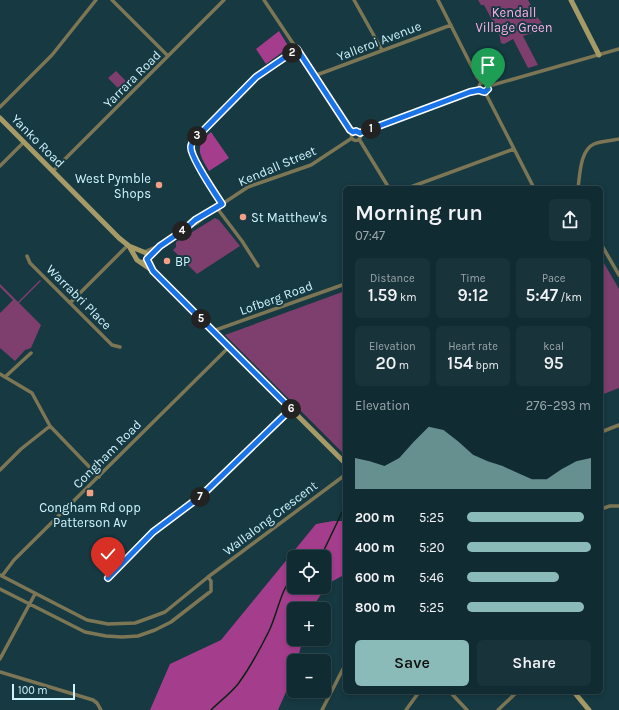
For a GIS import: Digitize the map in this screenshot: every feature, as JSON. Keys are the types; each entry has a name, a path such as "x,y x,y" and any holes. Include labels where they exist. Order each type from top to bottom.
{"main road":[{"path":"571,0 599,55"},
{"name":"Yanko Road","path":"0,118 119,238 129,246 146,254 153,271"},
{"name":"Yanko Road","path":"129,246 140,262 153,271 343,462"},
{"path":"136,257 138,254 143,252"},
{"path":"140,262 144,262 147,258"},
{"path":"576,694 589,710"}],"street":[{"path":"0,107 52,54 96,0"},
{"path":"112,0 168,56"},
{"name":"Yarrara Road","path":"53,171 224,0"},
{"path":"264,0 350,130 360,133 470,92 480,90 485,92 533,186"},
{"path":"354,0 382,50"},
{"path":"438,0 477,77 482,83 485,83 488,86 619,49"},
{"name":"Yalleroi Avenue","path":"314,76 451,25"},
{"path":"222,204 203,175 192,153 190,148 193,141 256,77 297,49"},
{"path":"480,90 480,85 482,83"},
{"path":"485,92 488,90 488,86"},
{"path":"353,132 352,138 359,140 388,186"},
{"path":"359,140 361,136 360,133"},
{"name":"Kendall Street","path":"147,258 160,246 185,229 198,217 217,208 248,187 311,165 352,138"},
{"path":"578,186 583,156 587,148 594,144 619,139"},
{"path":"0,166 24,142"},
{"path":"413,186 514,149"},
{"path":"217,208 242,241 258,266"},
{"path":"70,303 129,246"},
{"name":"Kendall Street","path":"143,252 160,246"},
{"path":"603,247 619,275"},
{"name":"Warrabri Place","path":"27,256 30,263 112,345 120,347"},
{"name":"Lofberg Road","path":"213,332 343,285"},
{"name":"Congham Road","path":"1,576 14,560 228,347"},
{"path":"5,377 31,353"},
{"path":"0,374 32,394 50,426 99,477"},
{"path":"108,578 153,532 201,496 291,409"},
{"path":"603,431 619,425"},
{"path":"0,470 21,449 50,426"},
{"name":"Wallalong Crescent","path":"1,576 87,620 108,624 134,623 165,612 208,577 343,476"},
{"path":"603,508 610,506 619,506"},
{"path":"0,589 85,632 106,636 138,636 171,622 210,591 212,587 211,581 208,577"},
{"path":"0,659 35,594"},
{"path":"322,710 343,669"},
{"path":"0,672 93,700 97,703 101,710"},
{"path":"406,710 418,694"},
{"path":"452,694 468,710"},
{"path":"498,710 514,694"}],"green space":[{"name":"Kendall Village Green","path":"478,0 528,0 538,18 546,28 544,32 523,36 538,65 528,68 513,39 504,44 501,43 499,33 484,5 481,5"},
{"path":"116,71 130,85 123,93 108,78"},
{"path":"215,218 219,220 240,246 197,274 173,250 176,247 176,242"},
{"path":"603,261 619,289 619,388 603,394"},
{"path":"40,280 41,281 19,303 41,325 31,348 25,350 15,361 0,348 0,313 13,300 0,287 0,284 18,302"},
{"path":"343,292 343,453 225,335"}],"shaded area":[{"path":"279,31 288,48 266,64 256,49"},
{"path":"211,132 229,158 209,171 201,155 200,146"},
{"path":"343,521 342,576 331,582 331,550 295,550 316,524"},
{"path":"287,559 287,594 321,594 316,602 287,602 287,646 301,646 299,654 287,654 287,690 278,710 150,710 170,664 221,640"}],"waterway":[{"path":"324,550 343,510"},
{"path":"211,710 235,688 251,665 269,631 287,584"}],"place":[{"name":"West Pymble Shops","path":"159,185"},
{"name":"St Matthew's","path":"243,217"},
{"name":"BP","path":"167,261"},
{"name":"Congham Rd opp Patterson Av","path":"90,493"}],"route":[{"path":"108,578 153,532 201,496 291,409 153,271 147,259 160,246 185,229 195,220 222,204 203,175 192,153 190,148 193,141 248,84 297,49 350,130 353,132 356,131 360,133 470,92 480,90 485,92 488,89"}]}
